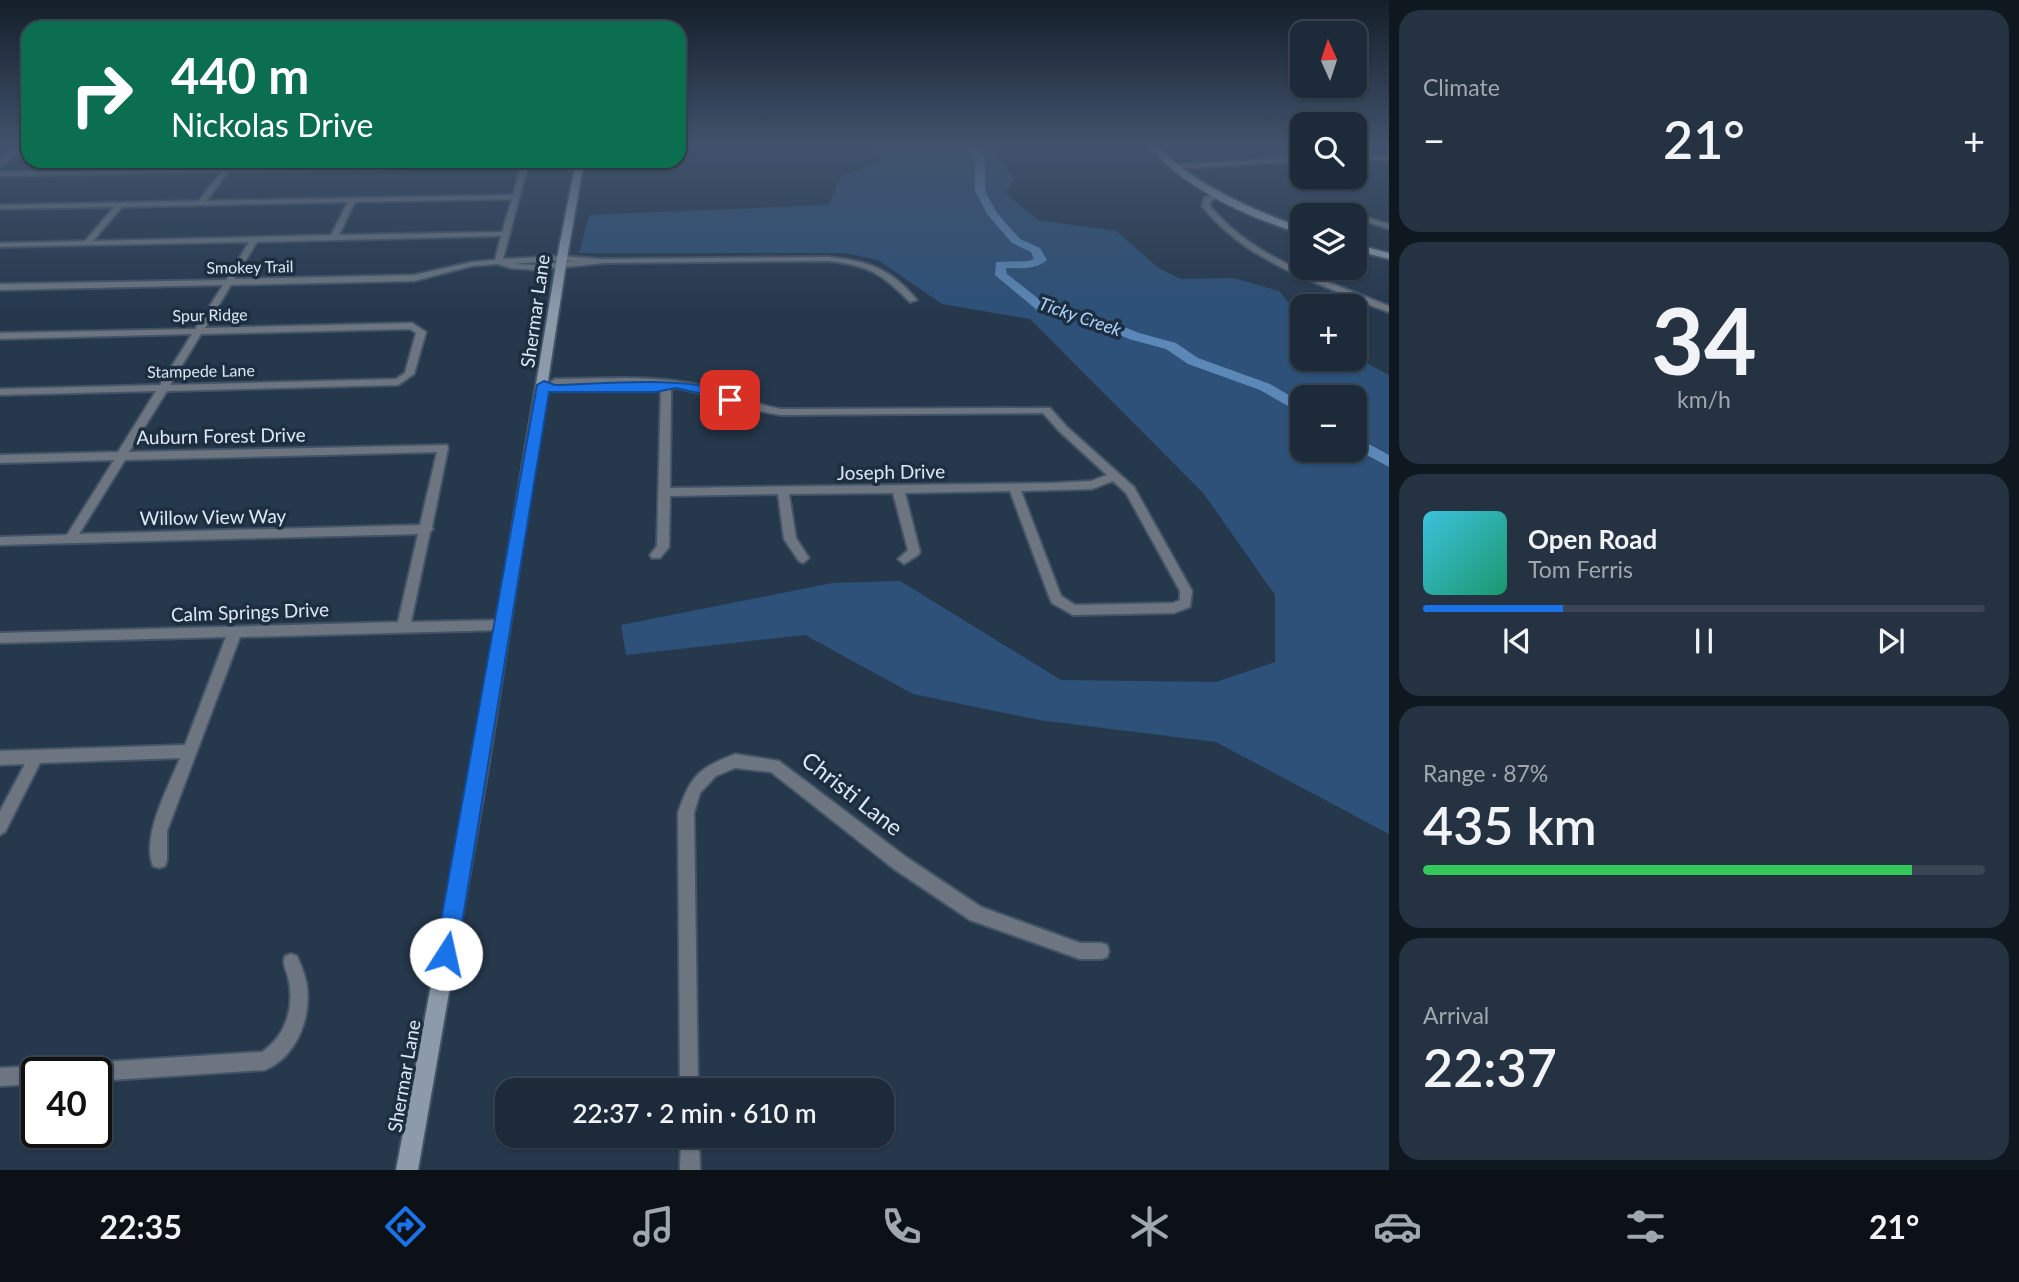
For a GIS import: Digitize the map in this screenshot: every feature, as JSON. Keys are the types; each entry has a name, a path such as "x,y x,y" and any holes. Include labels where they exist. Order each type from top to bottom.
{"street":[{"path":"0,208 322,202"},
{"path":"334,238 352,202"},
{"path":"498,262 515,202"},
{"name":"Shermar Lane","path":"407,1170 480,769 502,625 547,385 561,262 572,202"},
{"path":"1207,202 1206,206 1212,215 1247,244 1291,267 1389,309"},
{"path":"1232,202 1290,226"},
{"path":"87,243 120,205"},
{"path":"1367,219 1389,227"},
{"path":"2,247 506,234"},
{"path":"71,538 255,239"},
{"path":"1367,250 1389,256"},
{"name":"Smokey Trail","path":"0,287 422,277 472,264 498,262 829,259 859,262 886,272 913,300"},
{"name":"Spur Ridge","path":"0,336 412,326 419,329"},
{"path":"402,380 409,374 421,335 419,329"},
{"name":"Stampede Lane","path":"0,392 402,380"},
{"path":"547,385 554,389 655,388 666,384 698,388 754,409 781,412 1046,410 1063,429 1116,476 1142,507 1186,591 1186,603 1174,608 1073,610 1064,606 1056,599 1014,487"},
{"path":"656,555 663,547 666,384"},
{"name":"Auburn Forest Drive","path":"0,459 443,448 427,529"},
{"name":"Joseph Drive","path":"664,492 1092,485 1116,476"},
{"path":"898,489 914,552 904,559"},
{"path":"783,490 790,540 803,558"},
{"path":"404,626 427,529"},
{"name":"Willow View Way","path":"0,541 427,529"},
{"name":"Calm Springs Drive","path":"0,639 502,625"},
{"path":"159,860 159,831 236,632"},
{"path":"0,758 188,751"},
{"path":"0,827 36,757"},
{"name":"Christi Lane","path":"690,1078 686,813 694,789 711,771 735,761 762,763 786,773 900,863 976,914 1080,951 1101,951"},
{"path":"112,1070 265,1061 277,1055 287,1044 298,1003 297,973 291,962"},
{"path":"0,1077 21,1076"},
{"path":"690,1148 690,1170"}],"shaded area":[{"path":"830,202 1016,202 1038,220 1116,231 1160,269 1181,279 1234,278 1279,291 1290,304 1290,371 1367,371 1367,363 1389,375 1389,834 1216,742 1039,720 913,694 805,635 626,655 621,625 832,583 900,581 1061,680 1216,682 1275,662 1275,595 1204,494 1030,319 942,304 878,260 845,253 579,253 589,215 829,205"}],"waterway":[{"name":"Ticky Creek","path":"986,202 992,214 1016,241 1036,250 1041,260 1030,265 1000,264 1001,275 1041,307 1088,317 1134,336 1171,346 1193,361 1265,387 1290,402"},
{"name":"Ticky Creek","path":"1367,449 1389,462"}],"route":[{"path":"446,954 480,769 544,385 554,389 655,388 676,384 712,392 730,400"}]}
